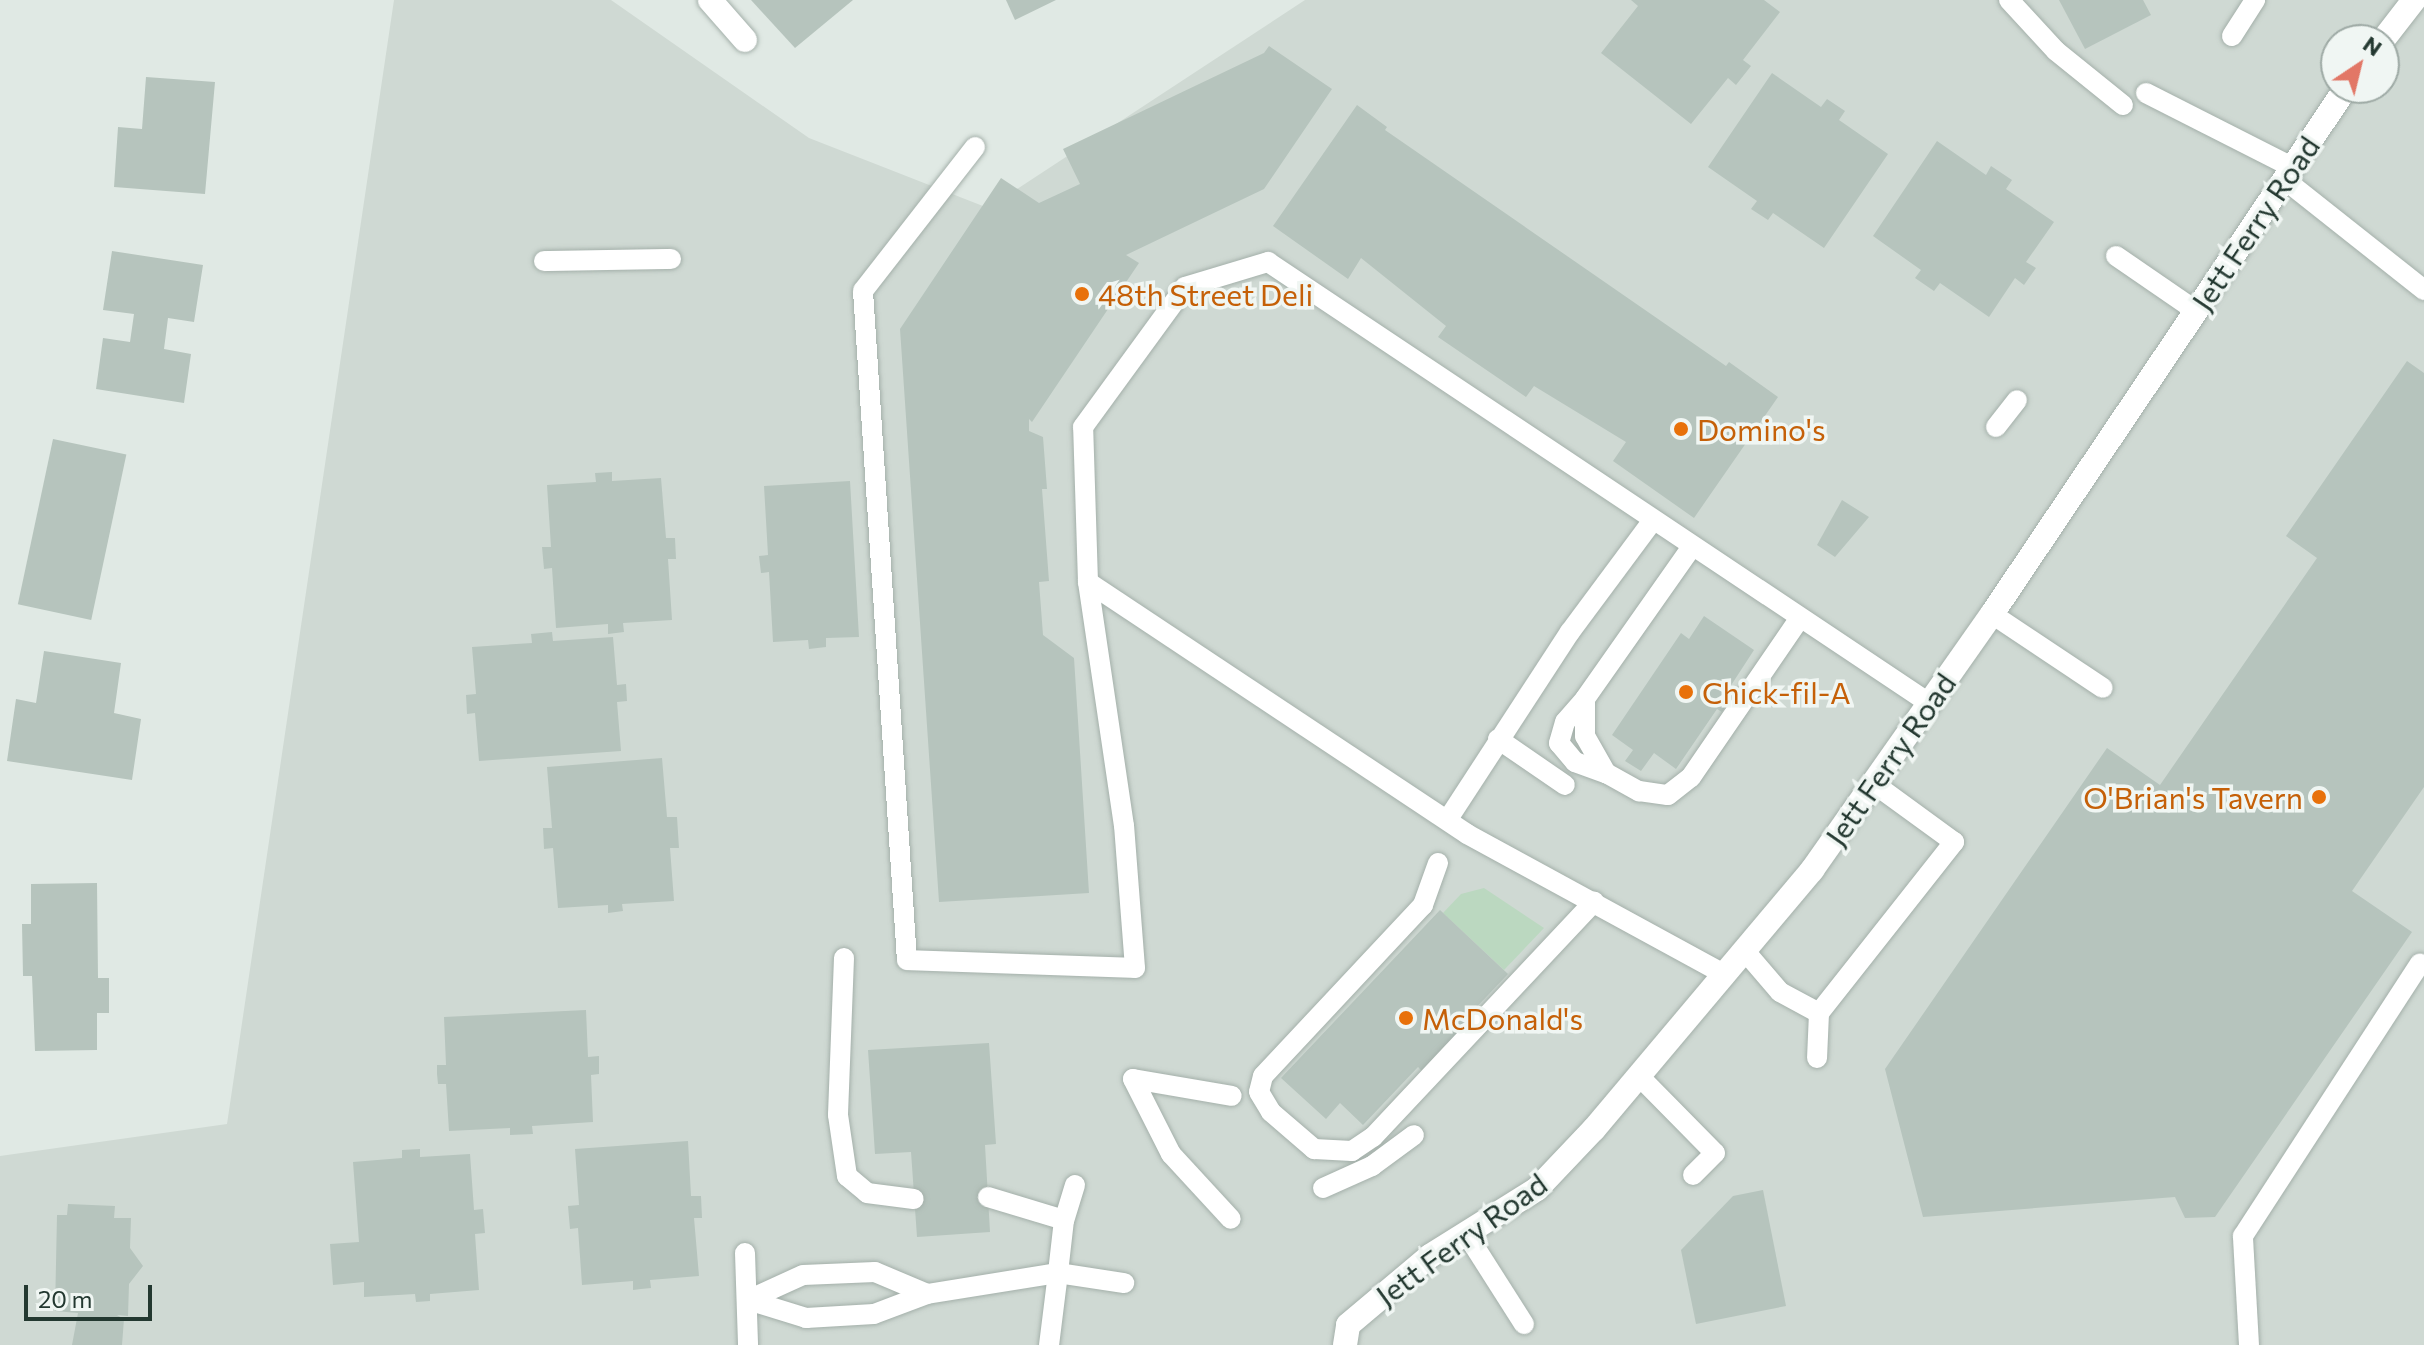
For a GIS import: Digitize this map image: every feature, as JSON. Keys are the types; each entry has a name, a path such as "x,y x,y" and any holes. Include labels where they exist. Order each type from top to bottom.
{"street":[{"path":"710,0 745,40"},
{"path":"2395,24 2414,0"},
{"name":"Jett Ferry Road","path":"1345,1345 1348,1325 1430,1256 1537,1189 1639,1076 1812,870 1992,614 2335,104"}],"lane":[{"path":"2009,0 2056,51 2123,105"},
{"path":"2232,36 2255,0"},
{"path":"2146,93 2288,173 2424,290"},
{"path":"975,147 863,291 907,960 1135,968 1124,826 1088,582 1083,427 1185,287 1268,262 1651,523 1929,703"},
{"path":"2116,256 2196,311"},
{"path":"544,261 671,259"},
{"path":"1996,427 2017,400"},
{"path":"1448,819 1498,739 1651,523"},
{"path":"1691,548 1585,699 1585,736 1606,773 1639,791 1668,795 1691,777 1800,618"},
{"path":"1088,582 1448,819 1724,974"},
{"path":"1992,614 2103,688"},
{"path":"1498,739 1565,785"},
{"path":"1817,1058 1819,1013 1954,842 1873,783"},
{"path":"1438,863 1423,905 1263,1076 1259,1092 1271,1112 1314,1149 1352,1151 1373,1137 1594,902"},
{"path":"1744,950 1780,992 1819,1013"},
{"path":"844,958 838,1115 847,1176 867,1193 914,1199"},
{"path":"2249,1345 2243,1236 2420,963"},
{"path":"1639,1076 1715,1153 1693,1175"},
{"path":"1231,1219 1171,1154 1133,1079 1232,1096"},
{"path":"1323,1188 1372,1166 1414,1135"},
{"path":"1049,1345 1064,1220 1075,1185"},
{"path":"988,1197 1064,1220"},
{"path":"1466,1233 1524,1324"},
{"path":"745,1253 748,1345"},
{"path":"748,1300 803,1275 875,1272 927,1294"},
{"path":"748,1300 806,1318 874,1314 927,1294 1058,1273 1124,1283"}],"shaded area":[{"path":"394,0 611,0 809,138 988,208 1305,0 2424,0 2424,1345 0,1345 0,1156 227,1124"}],"green space":[{"path":"1484,888 1544,928 1504,970 1443,913 1461,894"}],"building":[{"path":"751,0 853,0 795,48"},
{"path":"1006,0 1056,0 1015,20"},
{"path":"1631,0 1764,0 1780,12 1743,60 1751,66 1736,85 1728,78 1691,124 1601,53 1638,6"},
{"path":"2059,0 2143,0 2151,15 2085,49"},
{"path":"1269,46 1332,89 1264,189 1126,255 1139,263 1032,422 1029,419 1029,431 1043,437 1047,489 1042,489 1049,581 1039,582 1043,635 1074,658 1089,893 939,902 900,329 1001,178 1039,203 1080,184 1063,149 1264,53"},
{"path":"1772,73 1821,107 1827,99 1845,111 1839,120 1888,154 1824,248 1773,213 1768,220 1751,209 1757,201 1708,167"},
{"path":"146,77 215,82 205,194 114,187 118,127 142,129"},
{"path":"1357,105 1387,127 1385,130 1726,366 1729,362 1778,397 1694,518 1613,461 1626,442 1534,386 1526,397 1438,337 1446,326 1361,258 1348,279 1273,226"},
{"path":"1937,141 1986,175 1991,166 2012,180 2006,189 2054,222 2026,262 2036,268 2024,285 2015,278 1989,317 1940,283 1934,291 1915,278 1921,270 1873,236"},
{"path":"112,251 203,265 194,322 168,318 164,349 191,354 184,403 96,389 103,338 130,342 134,314 103,310"},
{"path":"2407,361 2424,373 2424,787 2352,891 2412,932 2215,1217 2185,1218 2175,1197 1923,1217 1885,1069 2107,748 2160,785 2317,558 2286,536"},
{"path":"53,439 126,455 91,620 18,604"},
{"path":"612,472 612,481 661,478 666,538 675,538 676,559 668,559 672,620 623,623 624,632 608,634 608,624 556,628 552,568 544,569 542,547 551,547 547,485 596,482 595,473"},
{"path":"850,481 859,637 826,638 826,647 809,649 808,640 773,642 769,572 761,573 759,556 768,555 764,486"},
{"path":"1842,500 1869,517 1835,557 1817,545"},
{"name":"Chick-fil-A","path":"1704,616 1754,650 1728,690 1734,694 1722,712 1717,709 1676,769 1654,753 1641,771 1625,761 1633,750 1612,735 1681,633 1689,639"},
{"path":"552,632 553,641 613,637 617,685 626,684 627,701 617,702 621,751 479,761 475,713 467,714 466,695 476,694 472,647 532,643 531,634"},
{"path":"44,651 121,663 114,713 141,719 132,780 7,761 16,699 36,703"},
{"path":"662,758 667,817 677,817 679,848 670,848 674,901 622,904 623,911 608,913 608,905 558,908 553,848 544,849 543,828 552,828 547,767"},
{"path":"97,883 98,978 109,978 109,1013 97,1013 97,1050 35,1051 32,976 23,976 22,924 31,924 31,884"},
{"name":"McDonald's","path":"1440,910 1508,974 1470,1014 1480,1022 1428,1077 1418,1067 1363,1125 1340,1103 1326,1119 1281,1078"},
{"path":"586,1010 588,1057 599,1056 599,1074 591,1075 593,1122 532,1126 533,1134 510,1135 510,1128 449,1131 446,1084 438,1084 437,1074 437,1065 446,1065 444,1017"},
{"path":"989,1043 996,1144 985,1145 990,1232 917,1237 911,1152 875,1154 868,1050"},
{"path":"688,1141 691,1196 701,1196 702,1218 694,1218 699,1276 650,1280 651,1288 633,1290 633,1281 582,1285 578,1228 570,1229 568,1206 579,1205 575,1149"},
{"path":"420,1149 420,1157 470,1154 474,1210 483,1209 485,1233 475,1234 479,1290 430,1294 430,1301 416,1302 415,1294 364,1297 364,1282 333,1285 330,1244 359,1242 353,1162 402,1158 402,1150"},
{"path":"1763,1190 1786,1306 1696,1324 1681,1250 1733,1196"},
{"path":"68,1204 115,1206 114,1218 131,1218 130,1248 143,1266 129,1284 128,1316 117,1315 124,1319 122,1345 72,1345 78,1313 55,1311 57,1215 67,1215"}],"place":[{"name":"48th Street Deli","path":"1082,294"},
{"name":"Domino's","path":"1681,429"},
{"name":"Chick-fil-A","path":"1686,692"},
{"name":"O'Brian's Tavern","path":"2319,797"},
{"name":"McDonald's","path":"1406,1018"}]}
